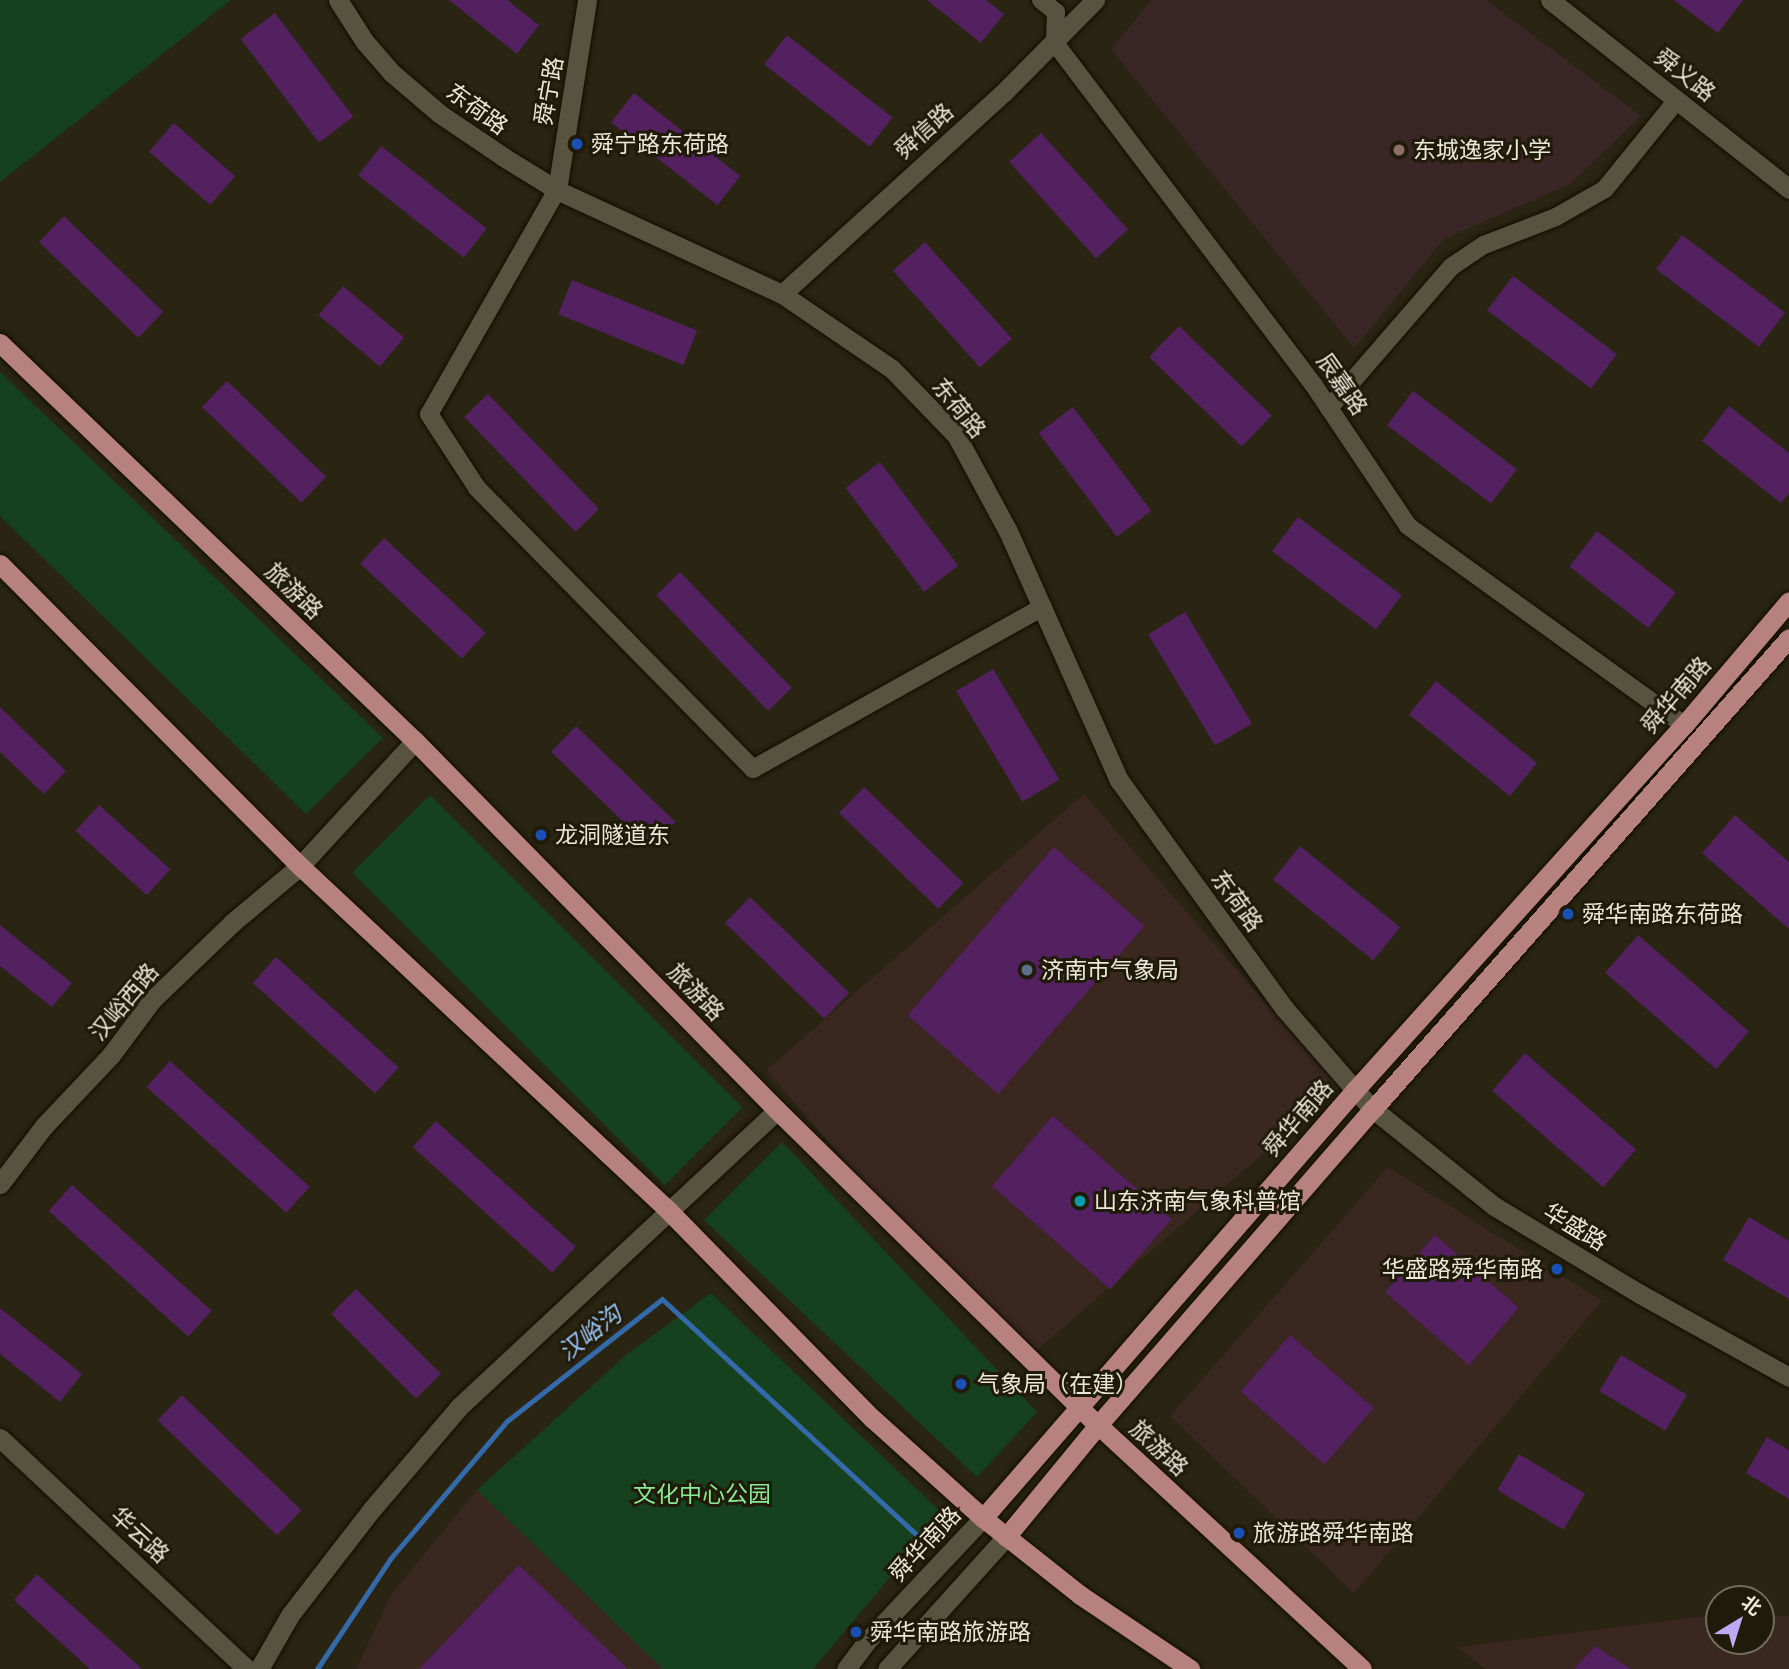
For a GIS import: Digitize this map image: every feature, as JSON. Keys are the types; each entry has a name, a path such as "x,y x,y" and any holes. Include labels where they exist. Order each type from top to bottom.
{"main road":[{"name":"旅游路","path":"0,343 415,741 777,1111 1098,1426 1362,1669"},
{"path":"0,564 300,866 668,1210 873,1419 1006,1537 1080,1595 1190,1669"},
{"name":"舜华南路","path":"983,1518 1355,1090 1684,725 1789,601"},
{"name":"舜华南路","path":"1006,1537 1098,1426 1373,1109 1789,638"}],"street":[{"name":"东荷路","path":"338,0 365,42 392,73 440,114 557,190 782,294 892,369 956,435 1009,531 1119,780 1284,1008 1355,1090"},
{"name":"舜宁路","path":"557,190 587,0"},
{"path":"1041,0 1056,12 1055,43"},
{"name":"舜信路","path":"782,294 1055,43 1095,0"},
{"name":"舜义路","path":"1550,0 1789,189"},
{"name":"辰嘉路","path":"1055,43 1329,408 1408,526 1684,725"},
{"path":"1329,408 1451,267 1484,245 1556,217 1605,189 1677,100"},
{"path":"557,190 429,414 477,488 753,769 1042,607"},
{"name":"汉峪西路","path":"0,1184 44,1126 111,1055 152,1000 233,922 300,866 415,741"},
{"name":"华盛路","path":"1355,1090 1373,1109 1494,1206 1640,1294 1789,1377"},
{"path":"260,1669 290,1615 372,1509 460,1408 668,1210 777,1111"},
{"name":"华云路","path":"0,1438 247,1669"},
{"name":"舜华南路","path":"846,1669 866,1642 983,1518"},
{"name":"舜华南路","path":"887,1669 1006,1537"}],"shaded area":[{"name":"东城逸家小学","path":"1152,0 1486,0 1641,116 1570,184 1444,239 1354,348 1111,49"},
{"path":"1084,794 1339,1088 1021,1364 766,1070"},
{"path":"1388,1167 1602,1301 1354,1593 1170,1416"},
{"path":"477,1490 664,1669 356,1669 392,1593"},
{"path":"1705,1616 1705,1655 1775,1655 1775,1616 1789,1616 1789,1669 1486,1669 1457,1647"}],"green space":[{"path":"0,0 231,0 0,182"},
{"path":"0,372 383,738 306,814 0,516"},
{"path":"430,795 743,1108 665,1185 352,873"},
{"path":"782,1142 1037,1412 977,1477 704,1220"},
{"name":"文化中心公园","path":"711,1293 943,1514 813,1669 663,1669 477,1490 626,1355"}],"building":[{"path":"449,0 507,0 539,25 517,54"},
{"path":"927,0 986,0 1004,14 981,43"},
{"path":"1674,0 1743,0 1718,33"},
{"path":"275,13 353,117 319,143 241,39"},
{"path":"787,35 893,117 870,147 764,64"},
{"path":"634,93 740,176 718,205 611,122"},
{"path":"174,123 235,176 210,205 149,152"},
{"path":"1041,133 1128,230 1096,258 1009,162"},
{"path":"381,146 487,228 464,258 358,175"},
{"path":"64,216 163,312 138,338 39,242"},
{"path":"1682,235 1785,313 1759,347 1656,269"},
{"path":"925,242 1012,339 980,367 893,271"},
{"path":"1513,276 1617,354 1591,389 1487,310"},
{"path":"572,280 697,331 683,365 558,314"},
{"path":"343,286 404,337 380,367 319,315"},
{"path":"1179,326 1272,416 1242,447 1149,357"},
{"path":"227,381 326,477 301,503 202,407"},
{"path":"1413,391 1517,469 1491,504 1387,425"},
{"path":"488,394 599,509 575,532 464,417"},
{"path":"1729,406 1789,453 1789,493 1781,503 1702,441"},
{"path":"1073,407 1151,511 1117,537 1039,433"},
{"path":"880,462 958,566 924,592 846,488"},
{"path":"1298,517 1402,595 1376,630 1272,551"},
{"path":"1597,531 1676,593 1648,628 1569,566"},
{"path":"384,538 486,633 462,658 360,564"},
{"path":"680,572 792,688 768,711 656,595"},
{"path":"1185,612 1252,723 1215,746 1148,634"},
{"path":"993,669 1059,780 1023,802 956,691"},
{"path":"1436,681 1537,763 1510,796 1409,714"},
{"path":"0,707 66,771 44,794 0,752"},
{"path":"576,726 675,822 650,848 551,752"},
{"path":"864,787 963,883 938,909 839,813"},
{"path":"99,805 170,869 147,895 76,831"},
{"path":"1735,815 1789,862 1789,929 1702,853"},
{"path":"1300,846 1400,927 1373,961 1273,879"},
{"name":"济南市气象局","path":"1054,847 1145,926 998,1094 908,1015"},
{"path":"750,897 849,993 824,1019 725,923"},
{"path":"0,925 72,983 52,1007 0,966"},
{"path":"1638,935 1749,1031 1716,1069 1605,973"},
{"path":"276,957 399,1067 375,1093 253,983"},
{"path":"1525,1053 1636,1149 1603,1187 1492,1091"},
{"path":"170,1061 310,1187 286,1213 147,1087"},
{"name":"山东济南气象科普馆","path":"1053,1116 1171,1219 1110,1289 992,1186"},
{"path":"436,1121 576,1247 552,1273 413,1147"},
{"path":"72,1185 212,1311 188,1337 49,1211"},
{"path":"1749,1217 1789,1241 1789,1299 1723,1260"},
{"path":"1435,1235 1519,1308 1469,1365 1385,1292"},
{"path":"356,1289 441,1374 416,1399 331,1314"},
{"path":"0,1308 82,1374 60,1402 0,1354"},
{"path":"1290,1335 1374,1408 1325,1464 1241,1392"},
{"path":"1621,1355 1687,1395 1665,1431 1599,1391"},
{"path":"182,1395 301,1510 277,1535 158,1420"},
{"path":"1767,1437 1789,1450 1789,1499 1746,1473"},
{"path":"1519,1454 1585,1494 1563,1530 1497,1490"},
{"path":"519,1565 628,1669 419,1669"},
{"path":"37,1574 142,1669 90,1669 14,1600"},
{"path":"1595,1646 1631,1669 1574,1669"}],"waterway":[{"name":"汉峪沟","path":"317,1669 390,1559 507,1421 662,1299 921,1539"}],"place":[{"name":"舜宁路东荷路","path":"577,144"},
{"name":"东城逸家小学","path":"1399,150"},
{"name":"龙洞隧道东","path":"541,835"},
{"name":"舜华南路东荷路","path":"1568,914"},
{"name":"济南市气象局","path":"1027,970"},
{"name":"山东济南气象科普馆","path":"1080,1201"},
{"name":"华盛路舜华南路","path":"1557,1269"},
{"name":"气象局（在建）","path":"961,1384"},
{"name":"旅游路舜华南路","path":"1239,1533"},
{"name":"舜华南路旅游路","path":"856,1632"}]}
